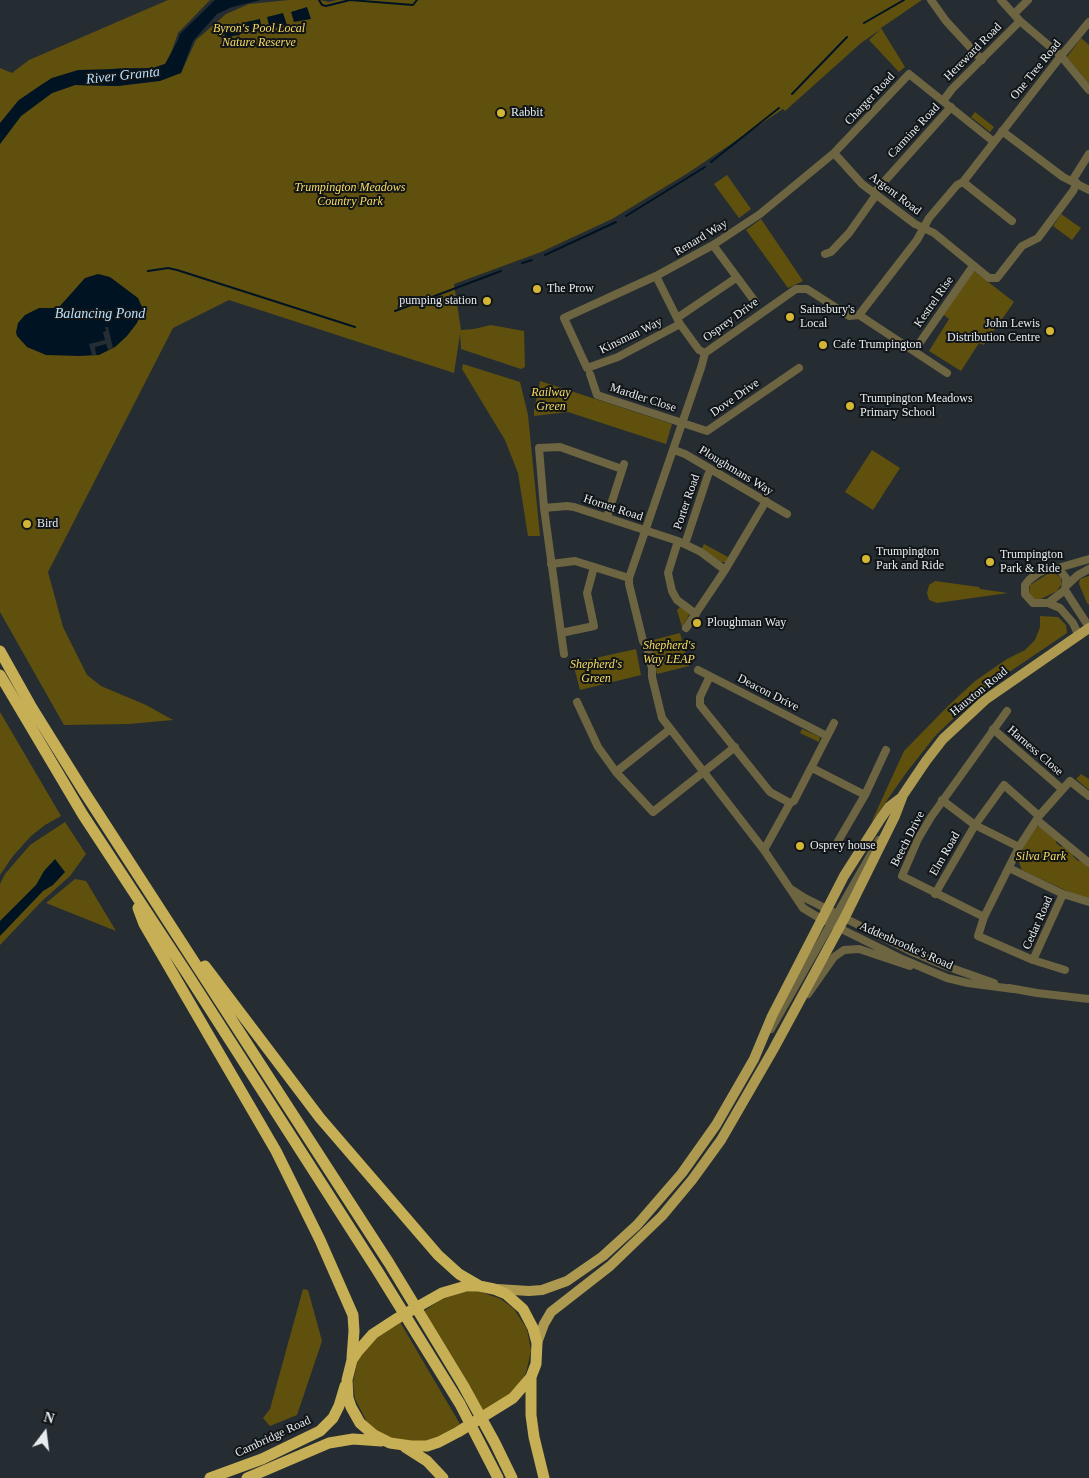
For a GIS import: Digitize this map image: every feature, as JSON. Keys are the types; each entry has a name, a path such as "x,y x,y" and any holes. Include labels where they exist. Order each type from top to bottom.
{"highway":[{"path":"0,651 32,708 389,1263 463,1385 512,1478"},
{"path":"0,675 83,815 382,1278 460,1404 498,1478"},
{"path":"134,894 144,924 276,1151 320,1240 353,1315 352,1360 347,1380 351,1407 360,1423 374,1435 396,1444 426,1461 443,1478"},
{"path":"177,935 205,966 320,1118 403,1215 450,1266 479,1286"},
{"path":"247,1478 315,1448 341,1440 368,1440 427,1446 458,1432 513,1398 531,1377 536,1364 537,1343 533,1328 523,1309 510,1297 494,1289 479,1286 454,1288 432,1297 396,1319 365,1342 352,1360"},
{"path":"531,1377 531,1415 534,1437 544,1478"},
{"name":"Cambridge Road","path":"210,1478 262,1459 320,1430 333,1418 347,1380"}],"main road":[{"name":"Hauxton Road","path":"903,795 926,761 955,728 985,700 1089,628"},
{"path":"494,1289 529,1291 553,1287 567,1281 608,1251 637,1225 682,1174 716,1125 754,1059 772,1016 828,915 895,816 903,795"},
{"path":"828,915 844,876 880,818 888,807 903,795"},
{"path":"537,1343 551,1312 622,1255 662,1216 678,1198 721,1140 786,1026 835,926 828,915"}],"street":[{"path":"931,0 946,21 982,60"},
{"path":"1001,0 1020,21 1061,56 1089,90"},
{"path":"1014,14 1028,0"},
{"name":"Hereward Road","path":"943,101 952,89 1020,21"},
{"name":"One Tree Road","path":"1002,132 1089,22"},
{"name":"Charger Road","path":"834,153 909,74 994,142"},
{"name":"Carmine Road","path":"825,254 832,252 849,233 875,194 951,107"},
{"path":"947,373 859,315 917,240 929,218 957,185 963,182 1002,132 1063,176 1089,190"},
{"name":"Argent Road","path":"834,153 862,184 915,224 934,233 989,278 997,278 1022,246 1038,238 1073,191 1074,182"},
{"name":"Renard Way","path":"564,318 656,276 713,245 760,214 834,153"},
{"path":"1074,182 1089,154"},
{"path":"963,182 1012,220"},
{"path":"713,245 756,303"},
{"name":"Kestrel Rise","path":"914,351 973,266"},
{"path":"656,276 678,321 699,350 705,353"},
{"path":"678,321 736,278"},
{"name":"Osprey Drive","path":"629,578 674,450 705,353 796,288 807,289 850,316 859,315"},
{"name":"Kinsman Way","path":"564,318 587,368 618,357 678,321"},
{"name":"Dove Drive","path":"682,423 707,431 799,368"},
{"name":"Mardler Close","path":"590,374 597,395 682,423"},
{"path":"564,654 551,564 538,448 560,447 623,466 607,517"},
{"name":"Ploughmans Way","path":"674,450 712,469 787,514"},
{"name":"Porter Road","path":"696,614 677,600 672,591 668,572 712,469"},
{"path":"686,628 726,570 766,501"},
{"name":"Hornet Road","path":"544,508 567,506 646,530"},
{"name":"Porter Road","path":"646,530 681,542 701,552 726,570"},
{"path":"1079,636 1073,623 1060,608 1048,603 1033,603 1025,594 1025,585 1038,573 1049,568 1058,568 1089,559"},
{"path":"551,564 575,561 629,578 643,641 647,647 652,668 652,677 662,718 669,730 764,850 803,908 828,915"},
{"path":"561,633 594,626 586,593 594,567"},
{"path":"1058,568 1066,578 1066,588 1089,628"},
{"path":"1048,603 1078,575 1089,569"},
{"name":"Deacon Drive","path":"698,670 827,736"},
{"path":"710,676 700,697 700,705 770,792 790,803"},
{"path":"577,702 598,747 616,772 653,812 735,747"},
{"name":"Harness Close","path":"971,762 1007,711"},
{"path":"764,850 790,803 794,801 834,723"},
{"name":"Harness Close","path":"993,729 1062,789"},
{"path":"616,772 669,730"},
{"path":"837,843 865,795 886,750"},
{"name":"Beech Drive","path":"971,762 942,800 918,839 902,876 984,917"},
{"path":"812,768 865,795"},
{"path":"984,917 1019,846 1038,818 1062,789 1070,781 1089,796"},
{"path":"975,825 1004,785 1089,863"},
{"name":"Elm Road","path":"942,800 975,825 1019,846"},
{"name":"Elm Road","path":"935,894 975,825"},
{"path":"1009,868 1063,894 1089,902"},
{"path":"790,888 828,915"},
{"name":"Cedar Road","path":"1033,960 1063,894"},
{"name":"Addenbrooke's Road","path":"828,915 835,926 948,978 968,983 1046,995 1089,999"},
{"name":"Addenbrooke's Road","path":"828,915 943,965 1013,989"},
{"name":"Cedar Road","path":"984,917 978,936 1033,960 1065,970"},
{"path":"754,1059 835,926"},
{"path":"786,1026 831,961 844,950 859,949 948,978"}],"green space":[{"path":"168,0 210,0 178,33 169,59 165,64 153,68 119,68 52,78 20,99 0,124 0,68 12,73 29,60"},
{"name":"Trumpington Meadows Country Park","path":"289,0 320,0 329,2 337,0 922,0 881,28 905,67 899,72 869,40 881,29 861,43 785,111 783,109 688,173 612,219 541,252 454,284 461,330 491,325 524,331 525,367 521,369 461,349 460,334 454,373 229,300 173,328 48,572 63,627 87,675 101,686 146,705 173,720 129,724 64,725 0,612 0,144 21,116 52,93 75,85 118,86 181,73 196,40 226,14 249,4"},
{"path":"1081,38 1089,45 1089,84 1067,57"},
{"path":"975,112 994,127 990,132 971,117"},
{"path":"727,175 751,209 739,218 714,184"},
{"path":"1061,214 1081,228 1072,240 1053,226"},
{"path":"761,219 803,281 788,288 746,230"},
{"path":"974,271 1014,302 984,345 979,343 961,371 929,351 949,319 943,314"},
{"path":"463,364 520,382 528,415 540,536 528,536 518,473 505,440 462,369"},
{"name":"Railway Green","path":"540,381 672,424 666,444 568,412 534,416"},
{"path":"872,450 900,468 873,510 845,492"},
{"path":"704,544 728,557 726,562 721,562 702,548"},
{"path":"1049,573 1056,574 1061,578 1061,585 1057,591 1038,600 1032,598 1029,593 1030,585"},
{"path":"1089,576 1089,605 1079,584 1080,579"},
{"path":"935,581 1008,593 937,603 929,600 927,593 929,585"},
{"path":"681,606 689,612 682,627 677,610"},
{"path":"1040,616 1058,617 1066,625 1067,633 984,689 936,735 906,773 871,823 904,751 975,681 1007,659 1025,650 1035,640 1040,627"},
{"name":"Shepherd's Way LEAP","path":"680,633 689,666 657,674 649,641"},
{"name":"Shepherd's Green","path":"636,649 641,675 580,690 573,663"},
{"path":"0,712 61,816 31,836 13,856 0,875"},
{"path":"802,729 820,737 819,742 800,733"},
{"path":"1081,774 1089,779 1089,790 1076,779"},
{"path":"65,822 86,854 70,876 42,901 0,945 0,884 5,874 30,845"},
{"name":"Silva Park","path":"1035,826 1040,827 1056,840 1056,843 1061,847 1064,846 1073,854 1078,861 1081,860 1089,867 1089,900 1022,870 1018,860 1020,853"},
{"path":"75,879 86,881 116,931 46,903"},
{"path":"303,1289 308,1290 322,1341 297,1415 270,1426 263,1418 270,1409"},
{"path":"478,1291 501,1299 514,1309 527,1329 531,1351 526,1373 514,1392 484,1412 424,1311 445,1297 461,1292"},
{"path":"400,1322 460,1424 443,1435 427,1441 402,1442 379,1433 367,1422 355,1399 353,1383 358,1358 368,1344"}],"water":[{"name":"River Granta","path":"215,0 260,0 232,7 217,14 193,41 181,73 160,81 118,86 75,85 52,93 21,116 0,144 0,123 18,101 41,85 52,78 78,70 153,68 165,64 180,34"},
{"path":"307,7 311,19 294,22 291,12"},
{"path":"283,13 287,25 270,29 267,17"},
{"path":"260,19 262,30 248,32 246,22"},
{"path":"239,23 240,35 225,37 222,27"},
{"name":"Balancing Pond","path":"98,274 110,277 138,298 143,309 137,323 115,347 99,355 46,355 27,347 17,336 18,323 25,315 39,308 60,306 85,278"},
{"path":"756,475 770,494 748,480"},
{"path":"55,859 65,872 53,885 43,891 0,936 0,921 36,885 44,871"}],"pier":[{"path":"105,327 108,327 113,348 108,350 106,344 95,347 96,355 92,355 89,344 105,340 103,332 106,331"}],"waterway":[{"path":"319,0 322,5 326,6 350,0 413,5 417,0"},
{"path":"864,23 904,0"},
{"path":"792,94 847,37"},
{"path":"711,162 779,108"},
{"path":"626,216 705,167"},
{"path":"545,255 616,222"},
{"path":"522,263 532,260"},
{"path":"148,271 168,268 177,270 355,327"},
{"path":"395,311 501,271"}],"place":[{"name":"Rabbit","path":"501,113"},
{"name":"The Prow","path":"537,289"},
{"name":"pumping station","path":"487,301"},
{"name":"Sainsbury's Local","path":"790,317"},
{"name":"John Lewis Distribution Centre","path":"1050,331"},
{"name":"Cafe Trumpington","path":"823,345"},
{"name":"Trumpington Meadows Primary School","path":"850,406"},
{"name":"Bird","path":"27,524"},
{"name":"Trumpington Park and Ride","path":"866,559"},
{"name":"Trumpington Park & Ride","path":"990,562"},
{"name":"Ploughman Way","path":"697,623"},
{"name":"Osprey house","path":"800,846"}],"park label":[{"name":"Byron's Pool Local Nature Reserve","path":"259,36"}]}
